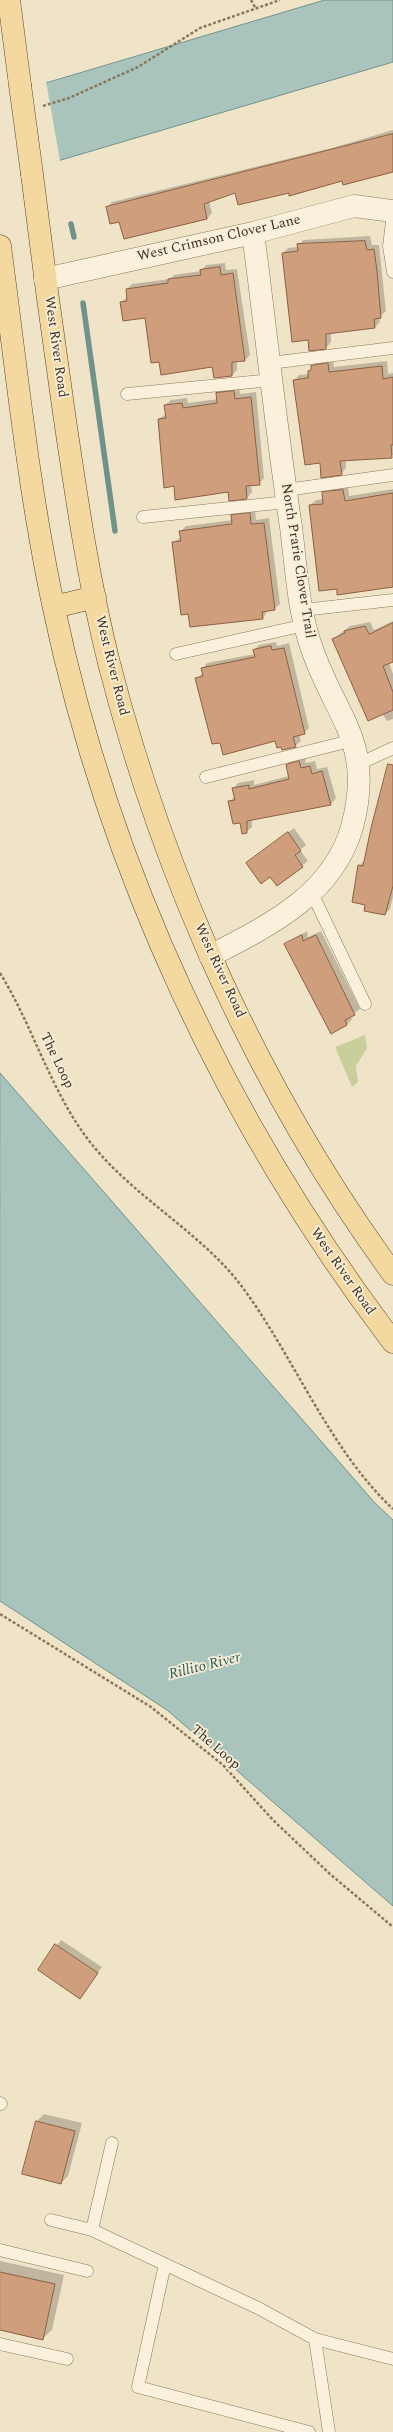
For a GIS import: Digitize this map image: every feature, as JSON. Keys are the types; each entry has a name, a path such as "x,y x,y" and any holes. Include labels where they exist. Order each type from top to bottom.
{"main road":[{"name":"West River Road","path":"9,0 45,279 78,511 95,597 114,678 146,786 183,891 210,956 256,1050 288,1109 329,1178 393,1274"},
{"name":"West River Road","path":"0,246 31,476 54,607 80,711 100,779 143,903 171,968 222,1072 275,1171 334,1262 393,1342"},
{"path":"54,607 95,597"}],"street":[{"name":"West Crimson Clover Lane","path":"45,279 253,233 354,206 393,212"},
{"name":"North Prarie Clover Trail","path":"210,956 273,923 312,893 334,867 347,841 355,811 359,764 354,740 318,663 304,617 286,496 253,233"}],"lane":[{"path":"393,212 389,246 393,272"},
{"path":"127,394 271,371 393,348"},
{"path":"143,517 286,496 393,475"},
{"path":"176,654 304,617 393,600"},
{"path":"206,777 354,740"},
{"path":"359,764 393,748"},
{"path":"312,893 365,1004"},
{"path":"92,2230 112,2143"},
{"path":"51,2220 92,2230 258,2308 315,2339 393,2359"},
{"path":"0,2250 87,2271"},
{"path":"164,2264 138,2387 309,2432"},
{"path":"315,2339 329,2432"},
{"path":"0,2344 67,2359"}],"path":[{"path":"251,0 256,9"},
{"path":"38,107 69,98 138,67 200,28 280,0"},
{"name":"The Loop","path":"0,972 18,1003 49,1072 74,1118 100,1154 124,1179 222,1263 238,1282 259,1311 300,1383 341,1445 367,1479 393,1509"},
{"name":"The Loop","path":"0,1614 151,1706 223,1765 273,1820 330,1874 393,1926"}],"green space":[{"path":"365,1035 367,1048 356,1066 358,1082 352,1087 335,1047"}],"water":[{"path":"325,0 393,0 393,62 0,178 0,97"},
{"name":"Rillito River","path":"0,1073 375,1503 393,1520 393,1906 167,1710 0,1601"}],"pier":[{"path":"46,81 60,161 0,180 0,95"}],"building":[{"path":"393,134 393,172 343,185 342,181 289,196 289,193 238,205 235,193 204,204 207,219 124,239 119,222 110,224 106,207"},
{"path":"365,241 367,250 374,249 377,271 381,318 374,319 375,328 326,334 326,349 309,351 308,340 292,342 282,253 298,251 297,244"},
{"path":"220,267 221,275 233,273 245,361 232,362 232,376 214,378 212,367 161,375 159,362 151,363 145,318 123,321 120,302 127,301 126,289 168,283 168,279 201,275 200,270"},
{"path":"328,363 329,372 382,366 383,379 393,377 393,445 391,445 392,458 340,461 342,475 321,478 320,463 305,465 293,380 308,378 308,371 311,370 311,366"},
{"path":"234,391 235,399 251,397 260,485 246,486 247,499 229,501 228,492 175,500 174,486 164,488 158,419 166,418 164,405 182,403 183,408 217,403 216,393"},
{"path":"343,490 345,501 393,493 393,587 337,595 337,589 319,591 309,505 323,504 322,492"},
{"path":"250,513 251,524 264,523 275,610 262,612 263,619 190,627 188,614 181,615 172,542 181,541 179,531 232,524 231,515"},
{"path":"393,623 393,662 383,666 393,692 393,710 368,721 332,639 345,633 344,631 365,626 369,634"},
{"path":"271,646 272,650 284,648 305,734 293,737 296,747 282,750 281,747 277,748 275,741 223,755 220,743 212,744 195,678 203,676 201,668 255,657 253,650"},
{"path":"299,761 301,768 310,766 312,774 322,771 331,805 247,821 247,833 242,834 240,823 233,824 228,801 235,800 232,788 249,785 249,789 289,779 286,765"},
{"path":"388,764 393,765 393,886 385,915 364,911 365,905 352,902 358,865 363,866 371,828"},
{"path":"288,832 301,851 295,855 303,867 277,886 270,877 261,884 246,863"},
{"path":"302,935 303,941 316,935 355,1015 345,1020 347,1025 331,1034 284,944"},
{"path":"55,1944 98,1973 80,1999 38,1970"},
{"path":"36,2121 75,2131 61,2184 22,2174"},
{"path":"0,2272 55,2284 43,2340 0,2330"}],"waterway":[{"path":"71,224 74,237"},
{"path":"83,303 115,531"}]}
